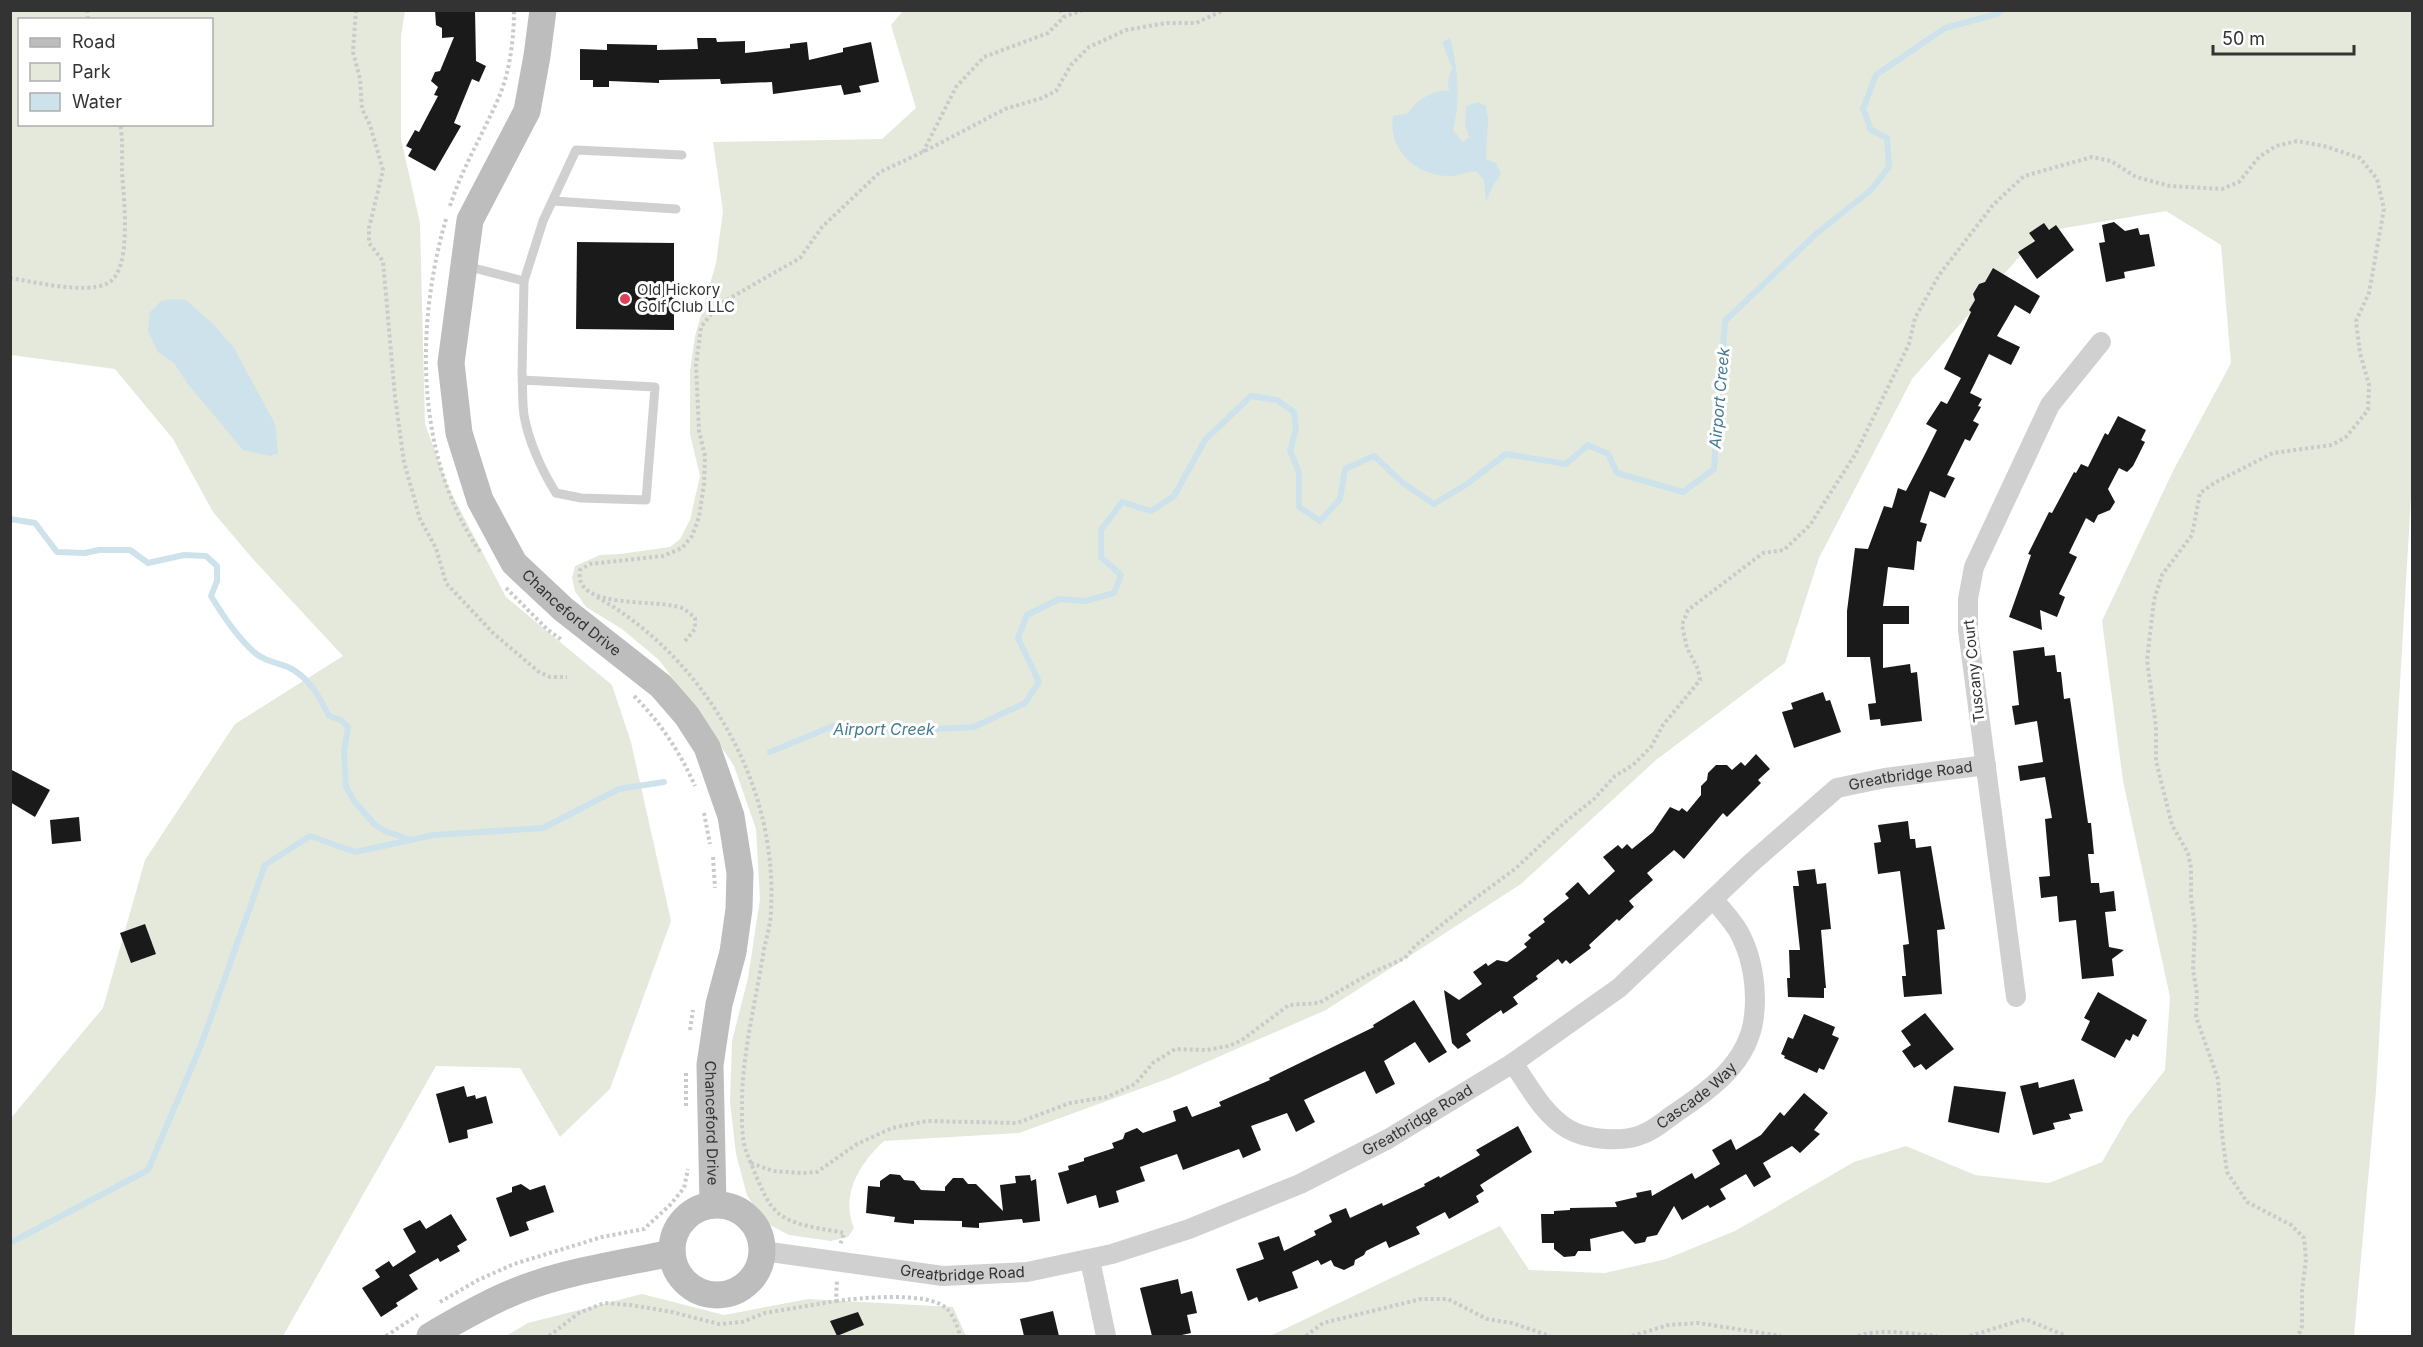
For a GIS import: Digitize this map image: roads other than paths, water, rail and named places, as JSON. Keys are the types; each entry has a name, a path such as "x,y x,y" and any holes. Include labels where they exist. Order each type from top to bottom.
{"street":[{"name":"Chanceford Drive","path":"543,10 527,111 470,220 451,363 459,433 480,500 514,563 563,609 661,686 687,717 707,747 731,816 740,873 739,909 733,952 719,1004 710,1065 713,1205"},
{"name":"Tuscany Court","path":"2016,997 1968,630 1968,599 1974,567 2050,405 2101,342"},
{"name":"Greatbridge Road","path":"762,1251 943,1276 1028,1272 1090,1260 1189,1229 1300,1184 1388,1139 1513,1064 1619,988 1750,864 1837,788 1885,778 1986,765"},
{"name":"Cascade Way","path":"1513,1064 1545,1110 1568,1129 1600,1138 1643,1135 1723,1079 1738,1060 1754,1018 1754,976 1741,936 1714,900"},
{"path":"713,1205 729,1207 744,1214 754,1223 760,1235 762,1251 755,1274 745,1285 730,1293 712,1295 696,1290 680,1275 672,1253 673,1240 679,1225 687,1216 700,1208 713,1205"},
{"path":"430,1336 500,1298 533,1286 569,1274 672,1253"},
{"path":"1090,1260 1106,1336"}],"lane":[{"path":"522,380 655,387 646,500 580,498 556,493 544,473 524,415 522,380 522,325 524,281 543,221 576,150 682,155"},
{"path":"553,201 676,209"},
{"path":"463,265 524,281"}],"water":[{"path":"1450,38 1458,84 1453,130 1463,142 1469,137 1465,125 1466,106 1478,102 1486,106 1488,120 1486,159 1496,163 1501,174 1486,201 1484,180 1476,171 1453,176 1428,172 1417,167 1400,151 1392,129 1393,116 1409,113 1416,104 1432,94 1449,91 1448,80 1452,68 1442,42"},
{"path":"186,300 214,325 234,348 275,424 278,453 270,456 243,450 187,383 174,363 158,352 148,331 150,312 161,301"}],"waterway":[{"name":"Airport Creek","path":"770,752 833,726 891,731 974,727 1025,703 1039,682 1018,638 1027,615 1059,599 1085,601 1114,593 1121,575 1101,557 1101,530 1122,502 1151,511 1174,496 1205,440 1251,396 1277,400 1294,412 1296,429 1290,451 1299,472 1299,507 1320,521 1340,499 1345,469 1374,456 1403,483 1434,504 1467,484 1506,454 1566,464 1588,445 1608,454 1617,473 1683,492 1714,469 1725,321 1816,234 1871,190 1889,167 1887,138 1871,130 1863,109 1876,75 1945,28 1997,14 2002,10"},
{"path":"10,519 35,523 57,552 130,550 148,563 184,555 206,556 217,566 217,581 211,596 236,633 258,655 288,667 302,676 317,694 329,716 341,720 348,727 344,752 346,787 354,801 375,825 410,840"},
{"path":"10,1243 148,1170 201,1045 265,865 310,836 355,852 434,835 543,828 619,789 664,782"}],"place":[{"name":"Old Hickory Golf Club LLC","path":"625,299"}]}
